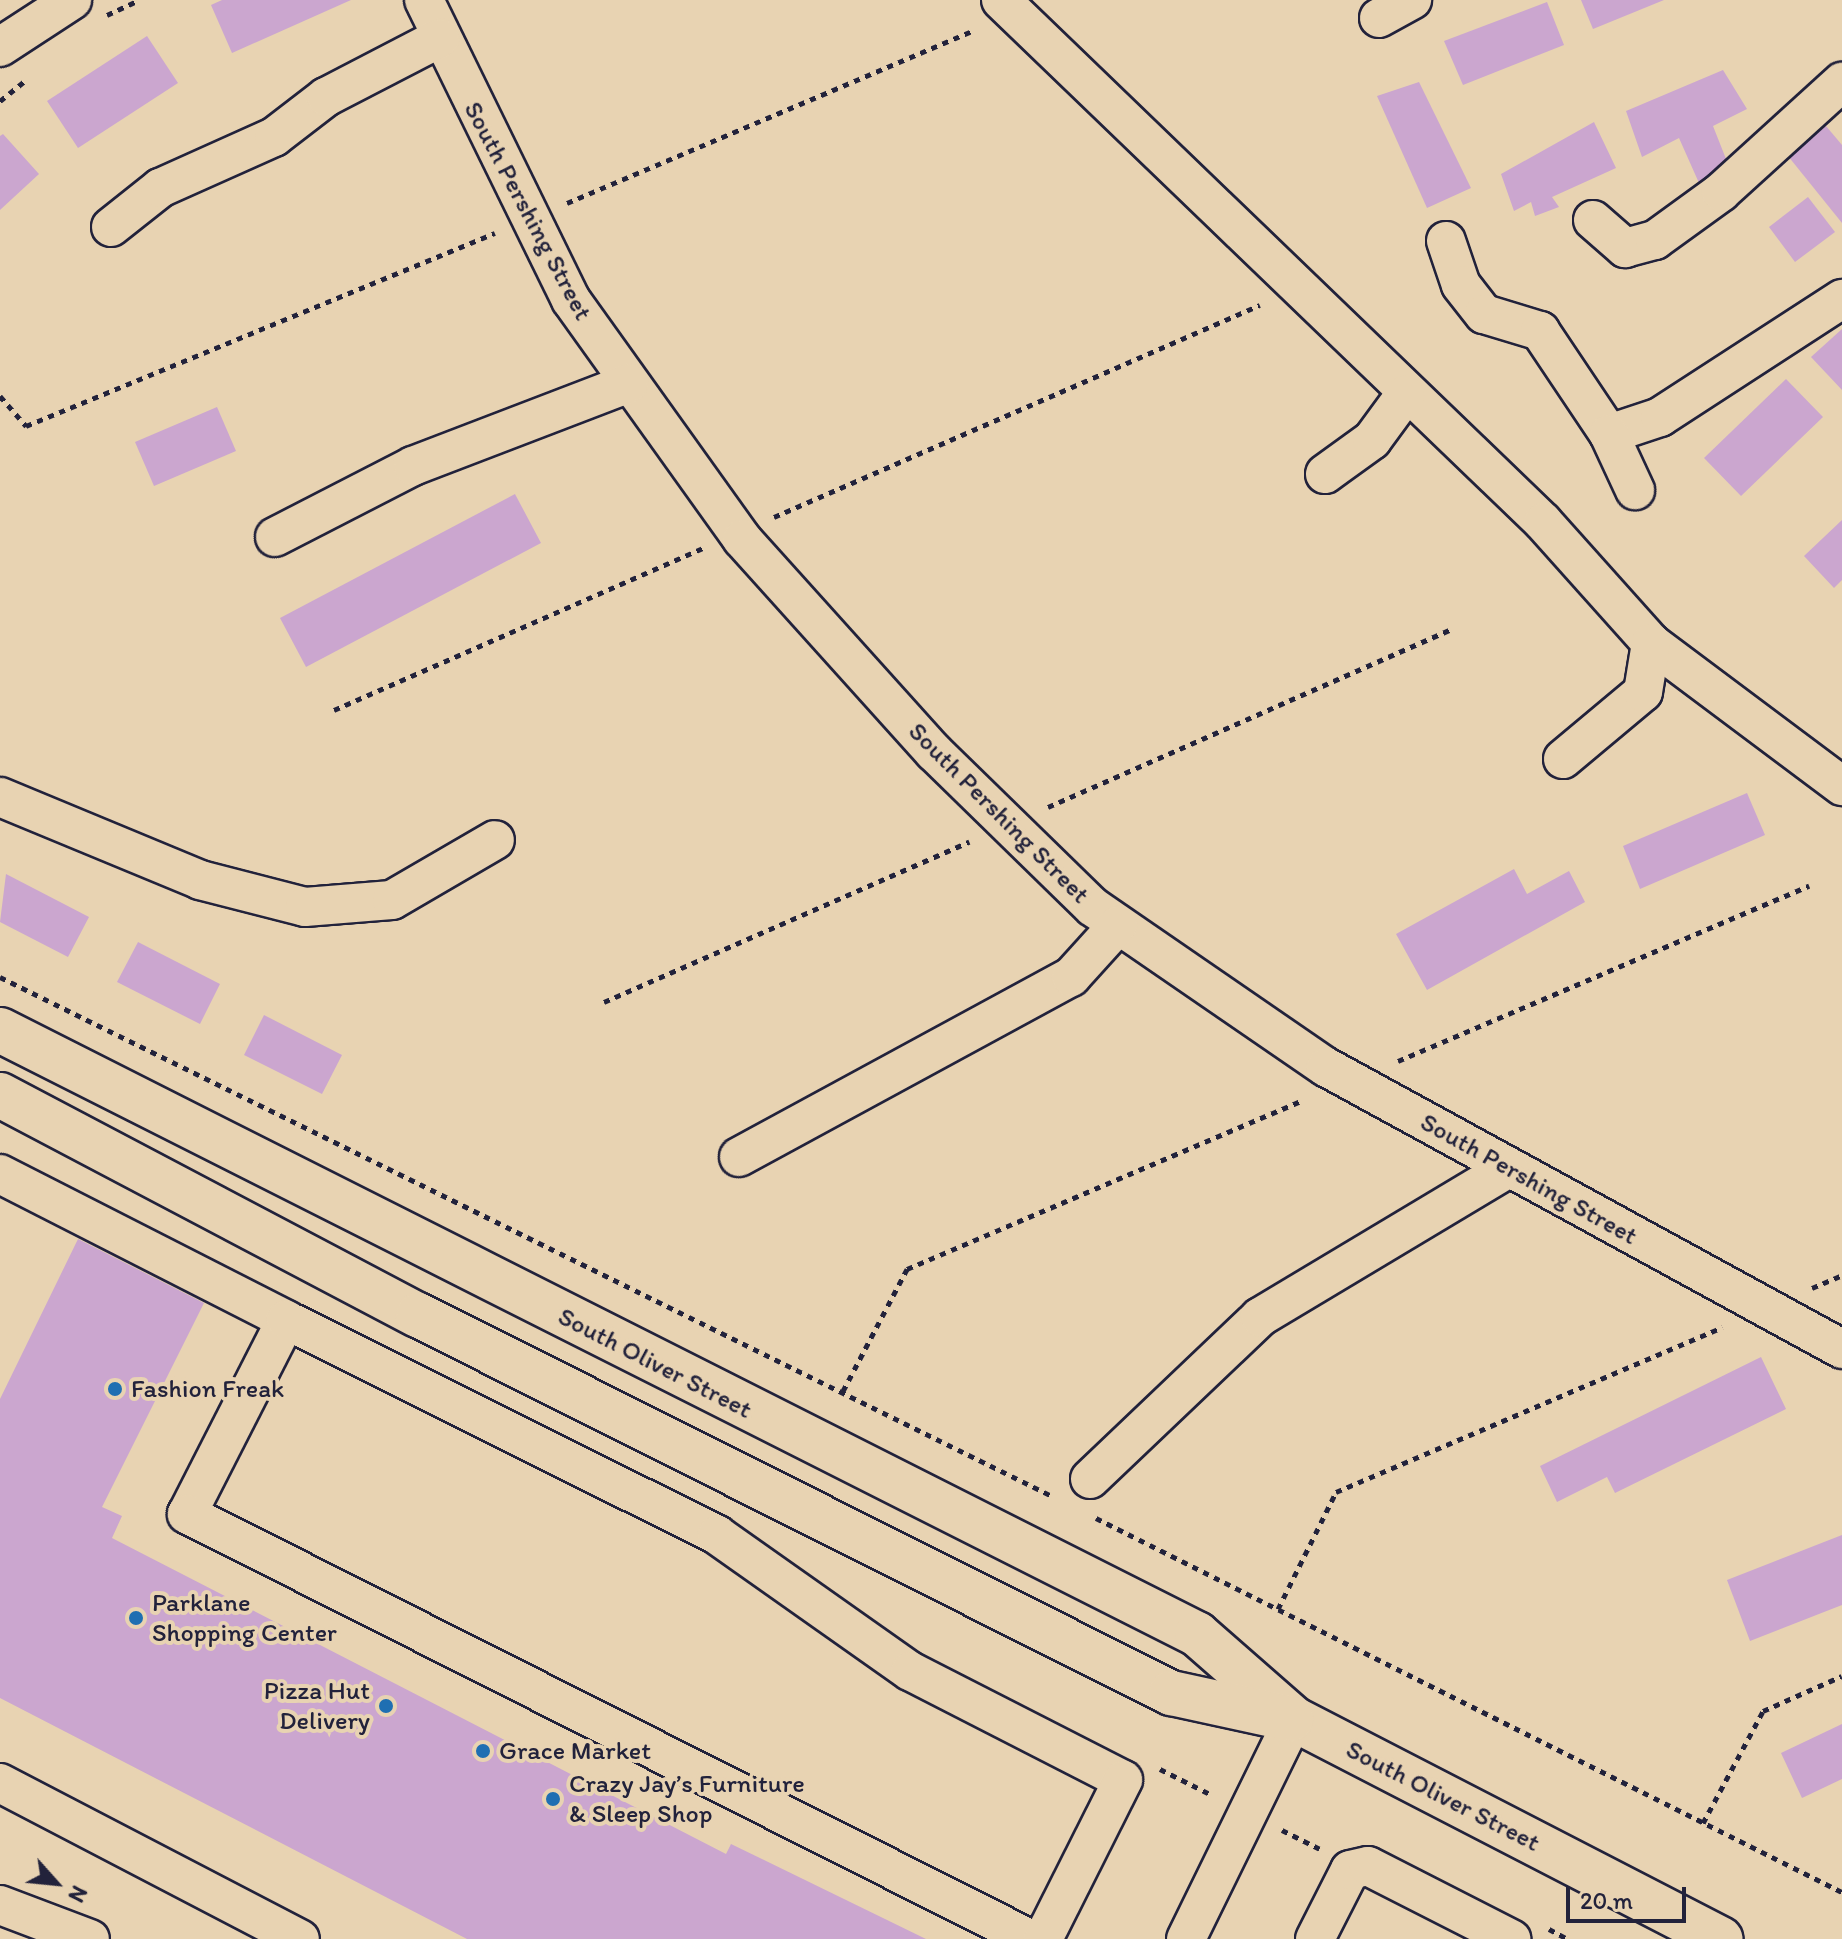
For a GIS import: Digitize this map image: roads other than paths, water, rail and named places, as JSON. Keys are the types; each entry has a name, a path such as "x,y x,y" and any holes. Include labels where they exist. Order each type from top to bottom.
{"main road":[{"name":"South Oliver Street","path":"0,1030 1197,1634 1294,1719 1721,1939"},
{"name":"South Oliver Street","path":"0,1095 418,1315 1171,1693 1294,1719"}],"street":[{"path":"0,47 72,0"},
{"name":"South Pershing Street","path":"424,0 571,300 738,533 934,752 1118,925 1351,1081 1842,1349"},
{"path":"1001,0 1405,395 1543,522 1651,643 1842,786"},
{"path":"1379,18 1412,0"},
{"path":"111,227 160,188 274,137 326,97 440,38"},
{"path":"1593,220 1625,248 1655,240 1721,192 1842,82"},
{"path":"1446,241 1461,285 1484,314 1540,331 1609,434 1635,490"},
{"path":"1609,434 1660,417 1842,299"},
{"path":"275,537 413,466 629,383"},
{"path":"1325,474 1372,440 1405,395"},
{"path":"1563,759 1643,692 1651,643"},
{"path":"0,797 200,880 305,907 392,900 495,840"},
{"path":"739,1157 1071,977 1118,925"},
{"path":"1079,1498 1260,1317 1509,1168"},
{"path":"0,1174 717,1535 910,1671 1123,1780 1043,1939"},
{"path":"286,1320 187,1514 1030,1939"},
{"path":"1186,1939 1294,1719"},
{"path":"0,1783 300,1939"},
{"path":"1315,1939 1350,1870 1368,1866 1511,1939"},
{"path":"0,1905 90,1939"}],"place":[{"name":"Fashion Freak","path":"115,1389"},
{"name":"Parklane Shopping Center","path":"136,1618"},
{"name":"Pizza Hut Delivery","path":"386,1706"},
{"name":"Grace Market","path":"483,1751"},
{"name":"Crazy Jay’s Furniture & Sleep Shop","path":"553,1799"}]}
